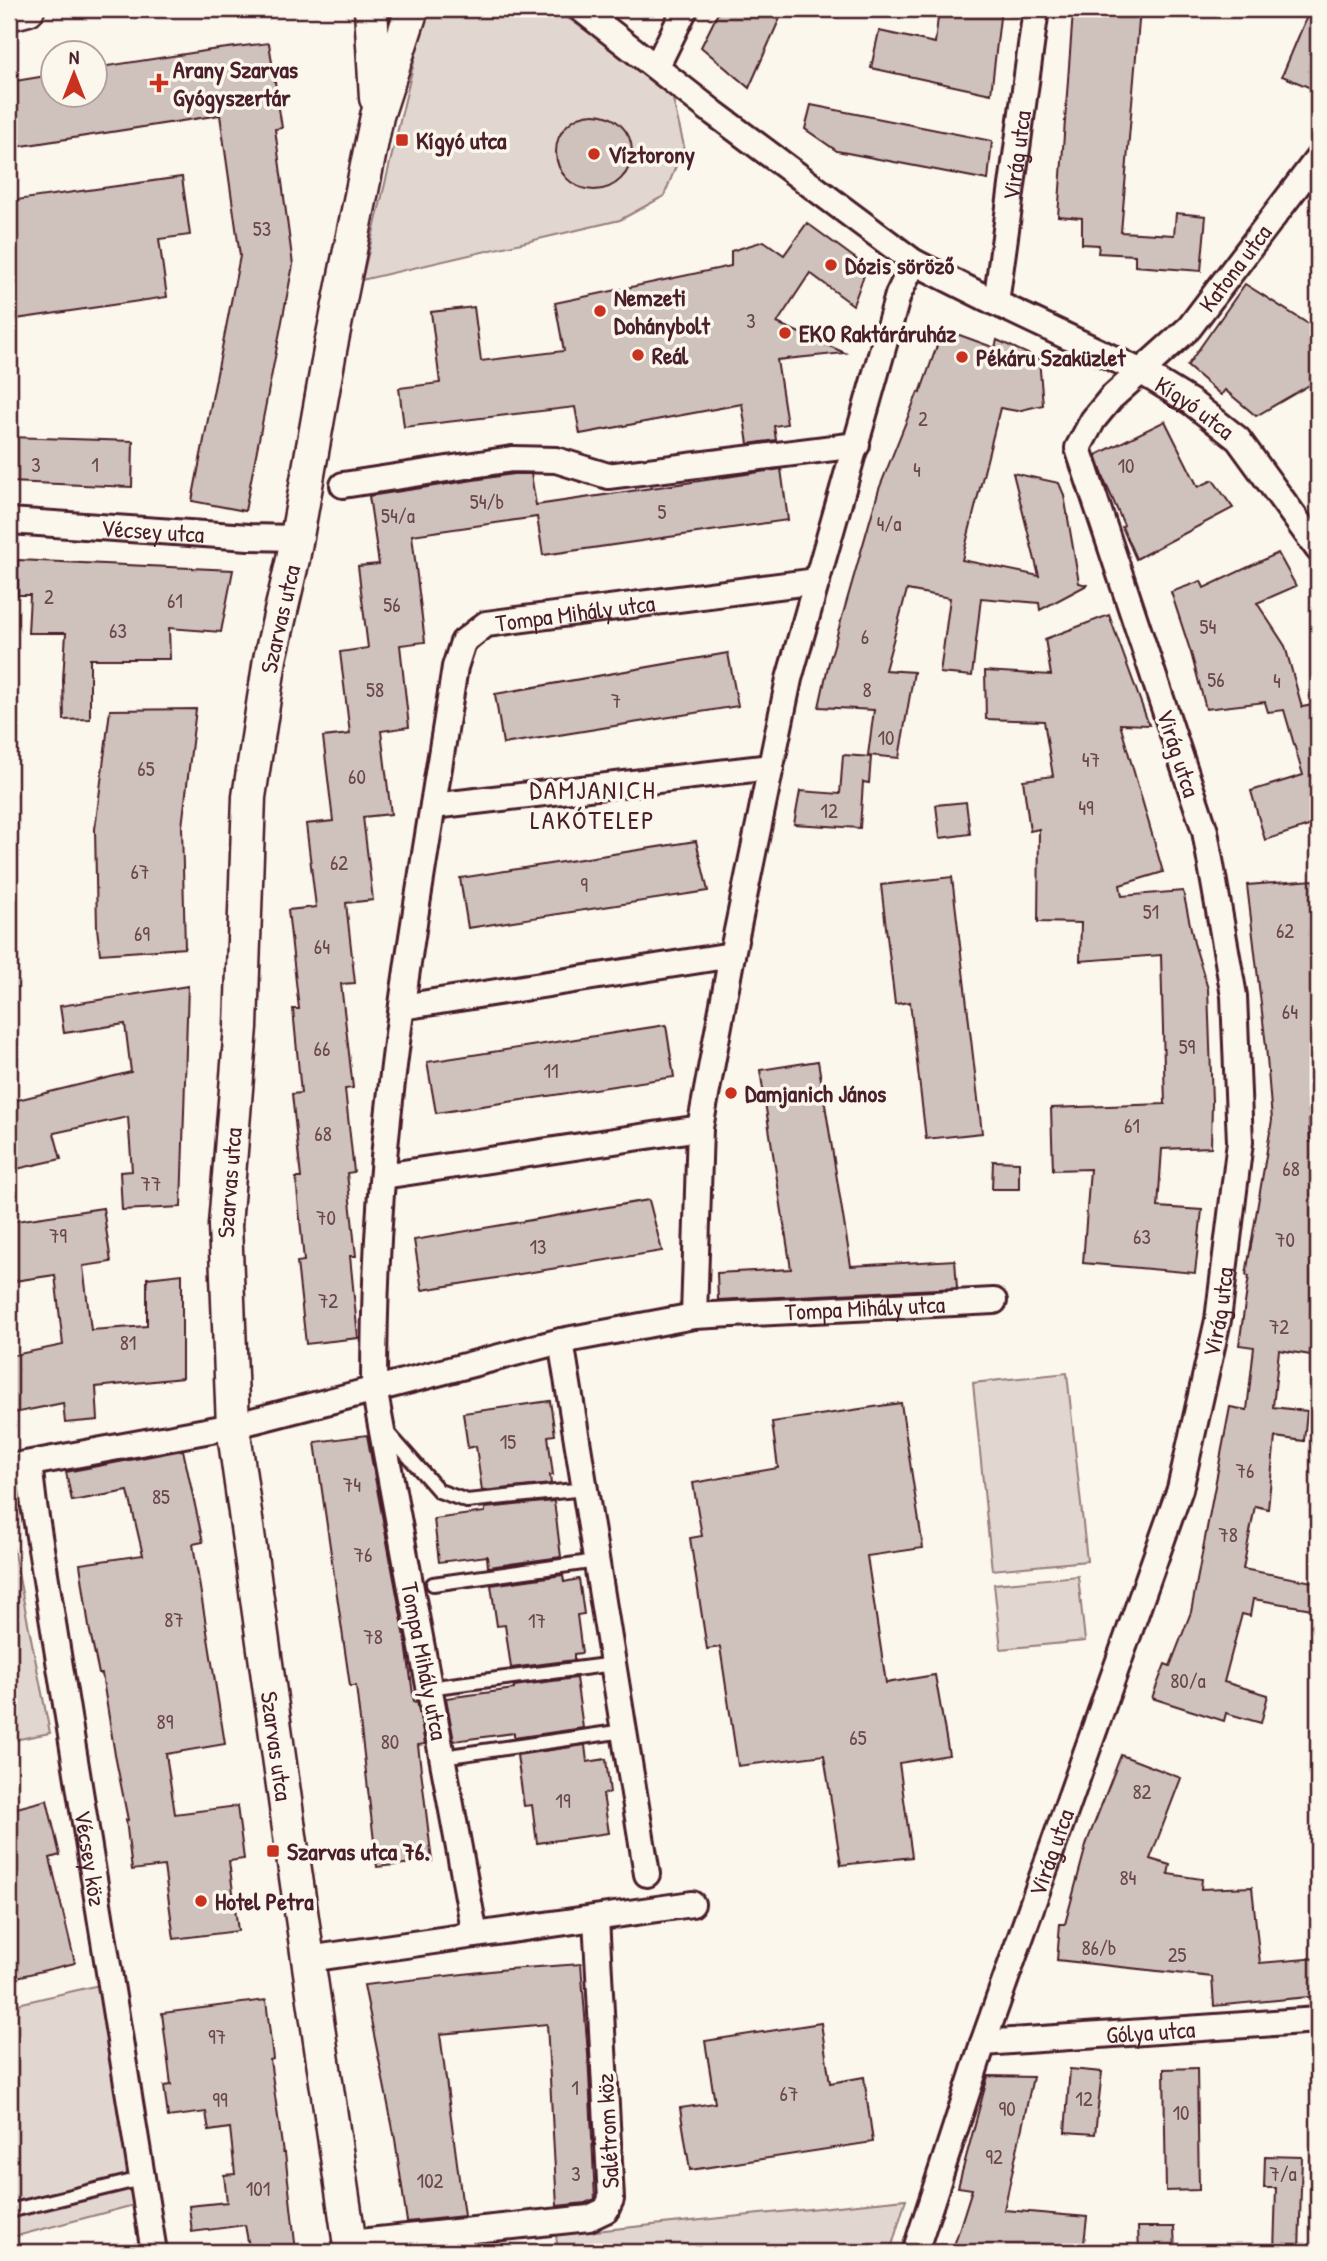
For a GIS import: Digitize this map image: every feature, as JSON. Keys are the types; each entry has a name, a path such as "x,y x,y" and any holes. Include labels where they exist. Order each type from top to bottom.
{"street":[{"path":"9,14 28,9"},
{"name":"Szarvas utca","path":"371,9 377,116"},
{"name":"Szarvas utca","path":"351,2247 233,1426 225,1225 241,1027 249,797 270,659 297,538 331,345 377,116 412,9"},
{"name":"Kígyó utca","path":"581,9 914,262 1142,372 1191,402 1238,439 1318,549"},
{"path":"657,66 685,9"},
{"name":"Virág utca","path":"996,303 1036,9"},
{"name":"Katona utca","path":"1142,372 1189,328 1318,158"},
{"path":"694,1316 700,1128 789,679 898,295 914,262"},
{"name":"Virág utca","path":"915,2252 983,2043 1180,1489 1218,1320 1240,1142 1234,996 1205,831 1079,448 1093,420 1111,398 1142,372"},
{"path":"343,485 512,460 556,460 608,476 856,445"},
{"name":"Vécsey utca","path":"9,521 297,538"},
{"name":"Tompa Mihály utca","path":"475,1935 374,1388 374,1308 387,1120 401,1007 456,667 463,642 486,624 817,581"},
{"path":"433,806 771,767"},
{"path":"401,1007 732,956"},
{"path":"383,1176 700,1128"},
{"name":"Tompa Mihály utca","path":"233,1426 561,1340 694,1316 994,1301"},
{"path":"561,1340 647,1874"},
{"name":"Vécsey köz","path":"154,2252 34,1505 19,1465 233,1426"},
{"path":"308,1959 692,1904"},
{"name":"Salétrom köz","path":"351,2247 589,2218 606,2210 611,2200 596,1918"},
{"name":"Gólya utca","path":"983,2043 1318,2020"}],"lane":[{"path":"381,1426 439,1491 467,1501 585,1489"},
{"path":"433,1584 597,1561"},
{"path":"443,1686 614,1664"},
{"path":"456,1755 624,1731"},
{"path":"9,2211 141,2179"}],"shaded area":[{"path":"431,9 554,9 670,87 684,146 664,196 620,220 362,280 426,12"},
{"path":"1067,1373 1087,1561 992,1570 973,1383"},
{"path":"9,1528 50,1733 9,1741"},
{"path":"1078,1576 1085,1641 1001,1649 994,1584"},
{"path":"112,1982 134,2205 9,2238 9,2006"},
{"path":"906,2199 890,2252 558,2252 556,2235"}],"building":[{"path":"720,9 784,9 749,88 701,47"},
{"path":"939,9 1001,9 991,94 871,68 879,31 935,43"},
{"path":"1083,9 1140,9 1121,232 1174,235 1176,213 1206,216 1201,271 1135,266 1135,255 1098,253 1099,245 1082,244 1082,218 1058,216 1073,12 1082,14"},
{"path":"1310,9 1318,9 1318,91 1282,76"},
{"path":"269,43 282,128 275,129 293,265 245,511 192,501 240,256 220,115 9,148 9,82 38,77 38,108 108,108 108,66"},
{"path":"811,105 992,141 988,180 837,151 805,129"},
{"name":"Víztorony","path":"587,114 601,114 615,120 626,131 632,152 629,167 621,179 601,190 587,190 573,184 562,173 556,159 556,145 562,131 573,120"},
{"path":"182,177 190,235 159,239 167,297 9,320 9,201"},
{"path":"807,223 867,267 853,305 810,273 777,323 845,353 777,360 787,424 774,426 776,440 748,444 742,404 580,434 575,407 404,427 399,388 440,383 431,312 474,307 481,361 564,351 555,303 731,266 731,251 764,241 784,255"},
{"path":"1245,284 1318,330 1318,380 1256,416 1225,390 1221,395 1187,366"},
{"path":"943,329 995,348 997,340 1039,359 1043,405 1017,411 1000,408 962,560 1039,576 1013,473 1059,483 1064,495 1079,583 1087,585 1040,610 1039,603 981,598 972,676 940,673 950,598 907,590 885,670 914,672 899,758 868,755 874,710 819,707 828,666 879,489 918,392 920,393"},
{"path":"1165,421 1198,487 1213,480 1233,508 1136,559 1096,455"},
{"path":"9,437 133,441 132,487 9,482"},
{"path":"781,469 788,520 543,555 537,517 412,535 425,642 400,645 409,727 381,731 391,814 363,817 373,900 346,903 355,983 341,984 353,1088 345,1089 354,1172 347,1173 356,1256 350,1256 358,1338 306,1344 297,1262 304,1261 296,1178 301,1178 292,1094 301,1093 293,1009 299,1009 288,910 316,907 306,824 333,821 323,737 350,734 340,652 368,648 358,566 379,564 369,496 513,474 531,474 536,505"},
{"path":"1278,553 1296,586 1257,603 1285,646 1302,707 1318,704 1318,823 1265,840 1251,791 1303,775 1284,710 1268,712 1265,702 1206,709 1171,592 1201,581 1204,588"},
{"path":"18,560 233,570 221,632 169,628 170,659 90,659 90,719 64,720 66,633 28,633 30,595 18,595"},
{"path":"1109,615 1149,725 1120,724 1163,872 1120,885 1122,896 1183,891 1194,943 1208,989 1211,1147 1162,1149 1158,1207 1202,1210 1195,1273 1083,1263 1090,1169 1053,1170 1051,1108 1165,1104 1161,955 1080,961 1081,923 1038,922 1039,829 1030,831 1023,780 1053,776 1044,721 986,719 985,671 1051,675 1045,639"},
{"path":"728,653 738,706 503,744 495,694"},
{"path":"196,709 182,827 185,948 100,954 95,829 110,710"},
{"path":"843,755 871,757 869,783 863,782 860,828 794,824 800,791 840,794"},
{"path":"966,802 970,834 940,838 936,805"},
{"path":"696,841 708,891 468,928 460,878"},
{"path":"952,877 982,1133 926,1139 910,1002 895,1004 881,885"},
{"path":"1314,880 1318,917 1318,1095 1308,1094 1310,1142 1318,1142 1318,1307 1311,1355 1279,1350 1273,1407 1307,1411 1304,1441 1275,1437 1268,1509 1255,1506 1243,1569 1318,1583 1318,1610 1253,1599 1250,1616 1242,1614 1224,1682 1268,1695 1261,1723 1226,1713 1224,1721 1152,1698 1165,1664 1170,1666 1191,1612 1230,1407 1247,1410 1254,1347 1239,1345 1249,1276 1246,1275 1272,1120 1247,885"},
{"path":"188,986 181,1207 122,1210 120,1172 132,1171 128,1117 54,1133 61,1159 12,1170 9,1102 131,1072 125,1024 64,1033 60,1006"},
{"path":"666,1025 674,1077 436,1113 427,1062"},
{"path":"818,1061 851,1266 955,1260 957,1288 718,1300 717,1273 791,1269 760,1070"},
{"path":"993,1161 1019,1162 1019,1189 992,1189"},
{"path":"649,1200 662,1251 422,1290 414,1240"},
{"path":"103,1208 111,1262 83,1266 91,1330 147,1326 147,1278 182,1274 182,1378 96,1387 98,1420 65,1423 63,1403 9,1414 9,1356 63,1345 55,1275 14,1281 9,1248 9,1222"},
{"path":"550,1401 555,1435 548,1436 553,1475 550,1475 551,1484 482,1491 476,1446 468,1448 463,1413"},
{"path":"901,1403 923,1548 867,1556 886,1683 935,1675 949,1755 899,1763 912,1857 841,1865 824,1755 738,1766 720,1647 707,1649 690,1538 702,1536 693,1483 778,1468 772,1422"},
{"path":"367,1435 406,1643 414,1702 417,1701 425,1744 418,1745 432,1861 377,1867 356,1686 350,1686 315,1442"},
{"path":"183,1450 203,1542 193,1544 225,1744 166,1754 175,1814 237,1806 244,1859 229,1861 238,1931 174,1939 164,1866 132,1870 128,1820 102,1674 99,1674 89,1627 80,1564 143,1555 128,1491 72,1501 66,1472"},
{"path":"554,1501 561,1557 488,1567 487,1556 439,1562 434,1519 485,1512 485,1508"},
{"path":"563,1575 564,1582 579,1579 584,1614 577,1615 582,1653 574,1654 574,1660 511,1668 505,1625 497,1626 491,1585"},
{"path":"576,1678 583,1728 514,1738 514,1733 454,1741 446,1698"},
{"path":"585,1745 587,1762 606,1759 610,1793 603,1794 609,1833 537,1843 532,1805 524,1806 517,1755"},
{"path":"1121,1755 1181,1778 1150,1859 1170,1865 1168,1874 1202,1879 1201,1889 1252,1887 1260,1963 1318,1958 1318,1996 1214,2006 1212,1977 1057,1960 1060,1924 1065,1924 1087,1842"},
{"path":"47,1800 60,1855 50,1858 75,1963 9,1979 9,1810"},
{"path":"581,1964 595,2199 585,2203 557,2206 547,2024 440,2034 464,2216 407,2222 395,2139 364,1985"},
{"path":"266,2000 273,2059 270,2060 285,2153 296,2252 250,2252 245,2225 192,2232 189,2206 227,2202 224,2175 235,2174 230,2128 209,2131 206,2112 168,2117 164,2086 171,2085 162,2013"},
{"path":"821,2023 830,2083 864,2077 873,2142 690,2170 680,2108 715,2103 705,2041"},
{"path":"1197,2068 1199,2190 1166,2191 1164,2069"},
{"path":"1070,2069 1102,2072 1095,2134 1065,2132"},
{"path":"988,2076 1033,2077 1004,2210 1087,2217 1083,2252 952,2252 972,2189 958,2187"},
{"path":"1265,2156 1302,2157 1299,2252 1274,2252 1276,2188 1264,2188"},
{"path":"1138,2227 1174,2227 1175,2252 1139,2252"},
{"path":"467,2246 468,2252 411,2252"}],"place":[{"name":"Arany Szarvas Gyógyszertár","path":"159,83"},
{"name":"Kígyó utca","path":"402,140"},
{"name":"Víztorony","path":"594,154"},
{"name":"Dózis söröző","path":"831,265"},
{"name":"Nemzeti Dohánybolt","path":"600,311"},
{"name":"EKO Raktáráruház","path":"785,333"},
{"name":"Reál","path":"638,355"},
{"name":"Pékáru Szaküzlet","path":"962,357"},
{"name":"Damjanich János","path":"731,1093"},
{"name":"Szarvas utca 76.","path":"273,1851"},
{"name":"Hotel Petra","path":"201,1901"}],"district":[{"name":"DAMJANICH LAKÓTELEP","path":"593,804"}]}
